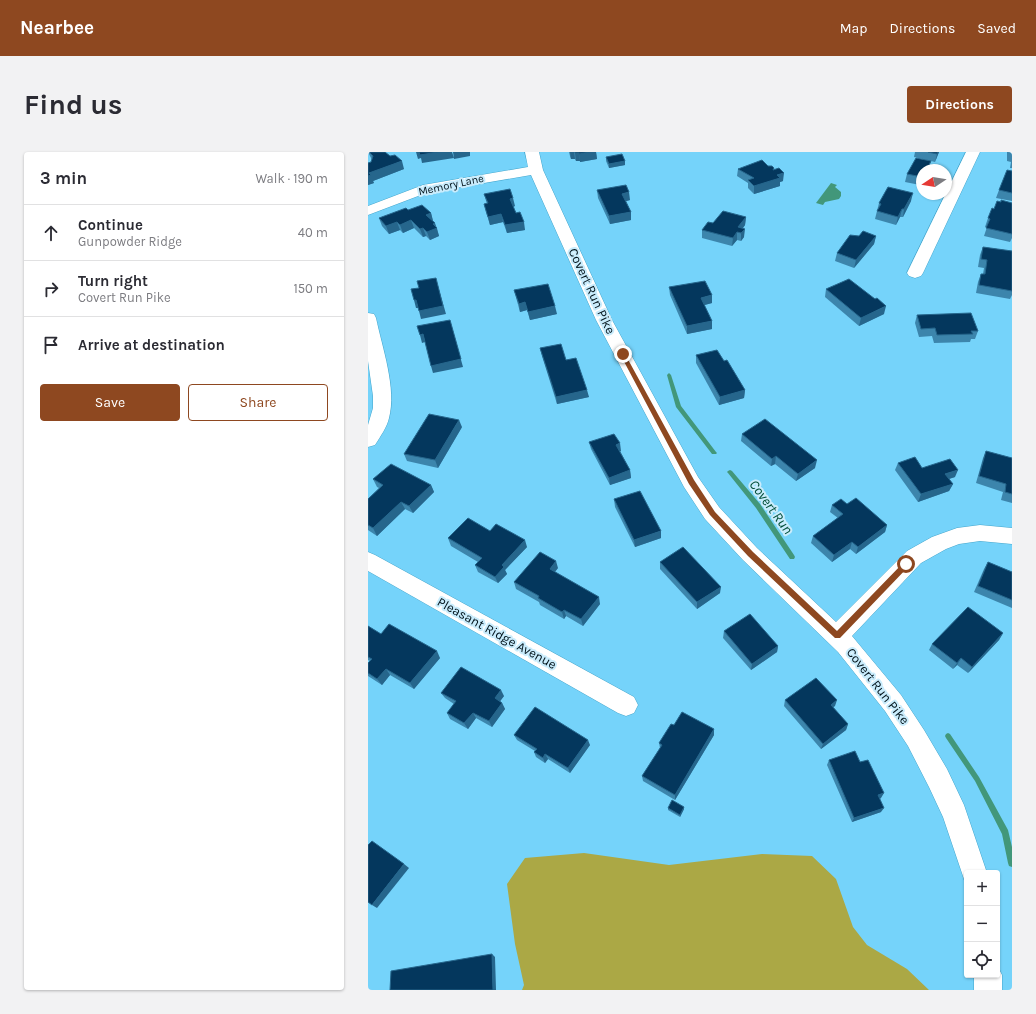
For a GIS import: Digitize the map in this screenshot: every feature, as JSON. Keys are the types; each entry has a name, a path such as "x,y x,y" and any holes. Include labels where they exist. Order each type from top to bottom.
{"street":[{"path":"915,273 973,152"},
{"name":"Memory Lane","path":"368,211 423,189 534,161"},
{"name":"Covert Run Pike","path":"534,161 604,320 692,482 712,513 750,554 837,636 864,665 894,703 916,738 955,814 973,870"},
{"path":"368,318 381,389 382,406 380,418 368,440"},
{"path":"837,636 914,557 939,543 957,536 980,533 1012,536"},
{"name":"Pleasant Ridge Avenue","path":"368,560 626,705"},
{"path":"988,978 988,990"}],"shaded area":[{"path":"831,183 837,185 835,187 841,192 839,199 825,202 823,205 816,203"},
{"path":"584,853 669,865 762,854 812,856 836,879 853,927 867,945 907,969 929,990 522,990 524,985 515,944 507,884 525,858"}],"building":[{"path":"369,152 385,152 390,156 395,155 402,161 369,173 371,175 368,176 368,163 371,162 373,156"},
{"path":"419,152 438,152 420,155"},
{"path":"575,152 590,152 579,154"},
{"path":"622,154 625,161 609,164 606,157"},
{"path":"916,158 931,161 929,164 916,164 916,176 907,174"},
{"path":"762,160 768,166 772,166 774,168 773,170 779,168 784,173 777,175 780,178 754,186 748,180 754,178 738,169"},
{"path":"1007,170 1012,171 1012,193 999,190"},
{"path":"626,185 629,192 622,194 631,212 609,216 597,190"},
{"path":"888,187 913,193 898,217 877,211 881,204 879,203"},
{"path":"510,189 513,198 510,199 516,213 520,212 524,222 505,225 501,214 488,217 484,204 488,203 484,194"},
{"path":"1001,200 1012,203 1012,234 986,228 990,219 988,218 992,208 994,209 997,201 1001,202"},
{"path":"422,205 431,213 426,215 435,223 433,224 437,228 427,232 423,228 420,229 411,220 400,225 397,222 386,226 379,218 406,208 408,210"},
{"path":"723,211 746,217 738,227 745,229 741,233 737,232 733,238 702,230 708,222 713,223"},
{"path":"863,231 876,236 856,260 837,253 850,235 859,236"},
{"path":"983,247 1012,251 1012,291 979,285 981,274 985,274 987,260 981,259"},
{"path":"436,278 443,306 419,311 411,289 419,288 417,281"},
{"path":"849,279 886,306 861,318 826,289"},
{"path":"705,281 712,295 701,298 712,321 687,326 669,287"},
{"path":"548,284 555,306 528,312 525,302 519,304 514,290"},
{"path":"971,313 978,331 971,331 973,334 937,335 935,328 921,329 917,315"},
{"path":"450,320 461,359 431,366 423,334 420,335 417,326"},
{"path":"561,344 566,360 576,358 587,390 556,397 540,348"},
{"path":"717,350 724,361 727,360 745,390 720,397 696,355"},
{"path":"429,414 459,420 435,460 404,454"},
{"path":"765,419 817,460 798,474 776,456 772,459 742,434"},
{"path":"614,434 620,443 616,445 630,470 609,478 589,442"},
{"path":"986,451 1012,458 1012,494 1005,492 1006,484 979,476"},
{"path":"915,457 922,468 950,459 958,470 945,474 953,484 921,494 898,463"},
{"path":"391,464 431,485 409,506 401,502 373,528 368,525 368,499 383,485 373,479"},
{"path":"640,491 661,531 634,540 614,499"},
{"path":"856,498 887,525 858,547 852,542 834,555 813,536 843,514 832,505 841,499 847,504"},
{"path":"468,518 490,531 496,524 525,540 502,565 504,567 495,577 475,565 482,558 448,538"},
{"path":"683,547 721,587 697,602 660,562"},
{"path":"540,552 556,561 550,569 599,597 581,619 564,610 562,612 538,598 539,596 514,582"},
{"path":"988,562 1012,572 1012,600 978,586"},
{"path":"968,607 1003,633 972,667 961,658 957,663 932,644"},
{"path":"750,614 778,646 752,664 724,631"},
{"path":"389,624 437,651 410,683 386,669 377,679 368,673 368,663 372,659 368,657 368,626 381,634"},
{"path":"461,667 501,690 495,698 502,703 489,721 473,713 464,723 447,713 456,701 441,693"},
{"path":"816,678 837,700 831,705 848,724 823,744 785,700"},
{"path":"535,707 588,740 568,768 545,754 543,758 534,752 537,749 514,735"},
{"path":"682,712 714,729 675,795 642,776 662,745 659,743 671,724 674,725"},
{"path":"855,751 860,762 868,760 884,793 878,795 884,808 854,818 829,760"},
{"path":"672,800 684,807 680,815 668,808"},
{"path":"372,841 404,864 372,905 368,902 368,845"},
{"path":"492,954 493,990 390,990 391,971"}],"waterway":[{"name":"Covert Run","path":"669,375 679,407 714,453"},
{"name":"Covert Run","path":"730,472 758,506 792,557"},
{"name":"Covert Run","path":"948,736 977,779 1005,833 1012,863"}],"route":[{"path":"623,354 692,482 712,513 750,554 837,636 906,564"}]}
